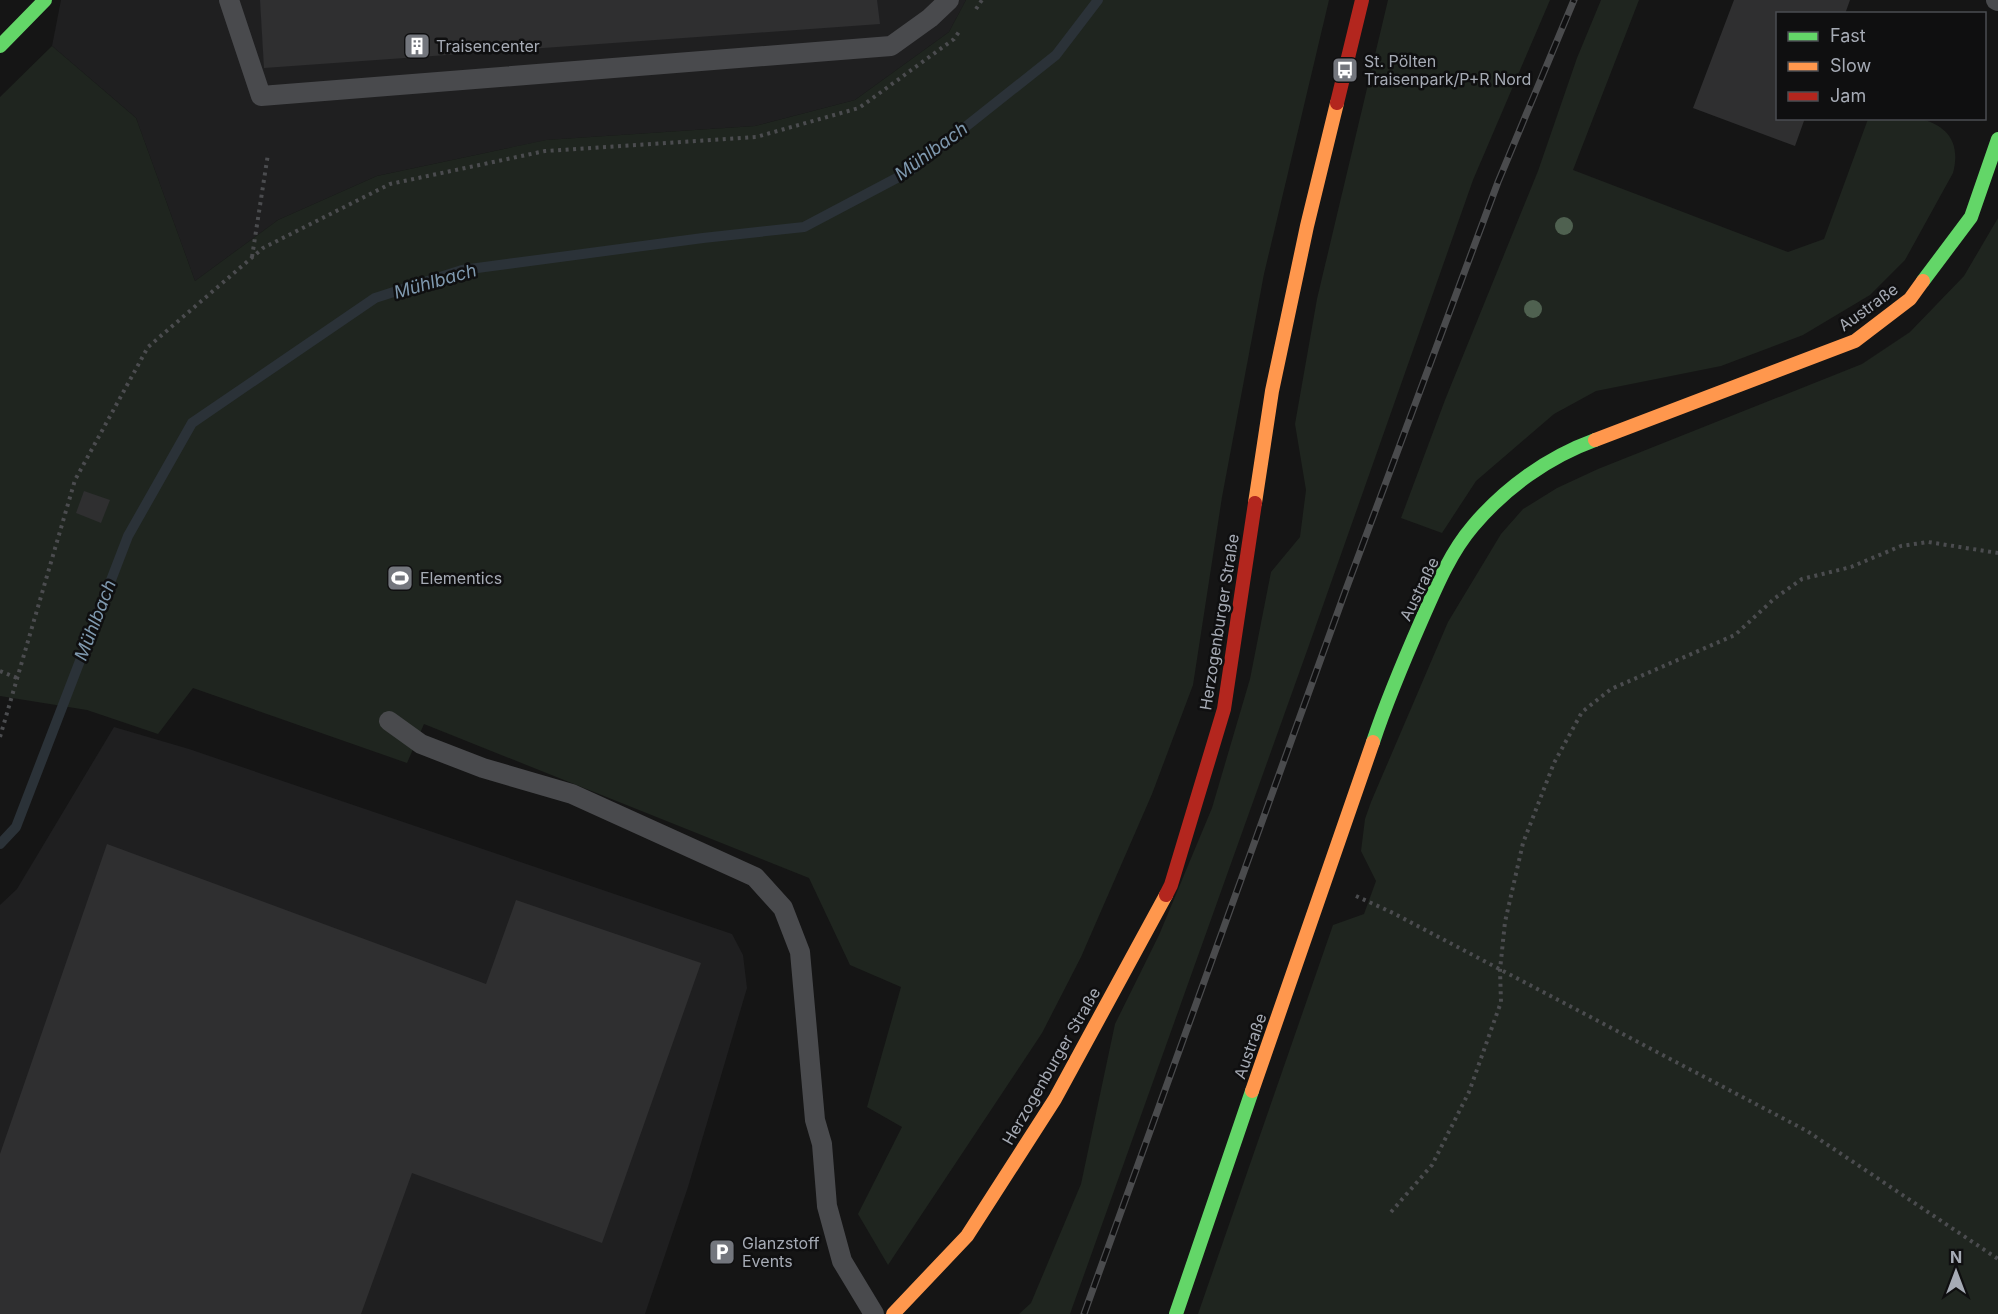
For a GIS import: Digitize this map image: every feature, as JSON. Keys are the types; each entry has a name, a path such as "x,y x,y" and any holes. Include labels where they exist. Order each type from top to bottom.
{"street":[{"path":"0,46 45,0"},
{"name":"Herzogenburger Straße","path":"893,1314 967,1236 1054,1099 1171,885 1224,709 1272,391 1307,226 1362,0"},
{"name":"Austraße","path":"1176,1314 1392,687 1442,574 1472,526 1514,484 1576,447 1855,341 1910,299 1971,217 1998,139"}],"lane":[{"path":"229,0 261,96 891,46 930,9 949,0"},
{"path":"389,721 421,744 483,768 572,795 755,877 783,908 800,952 816,1120 822,1144 827,1206 842,1261 874,1314"}],"path":[{"path":"971,16 982,0"},
{"path":"0,737 75,480 148,346 263,248 390,184 545,151 756,137 859,108 954,39 965,24"},
{"path":"252,258 268,154"},
{"path":"1391,1212 1432,1165 1469,1092 1501,1002 1500,970 1505,922 1523,843 1554,763 1582,712 1611,689 1735,635 1775,598 1802,579 1851,567 1901,546 1928,542 1998,553"},
{"path":"0,671 17,678"},
{"path":"1325,881 1393,913 1807,1131 1998,1259"}],"shaded area":[{"name":"Traisencenter","path":"61,0 966,0 949,32 855,100 755,126 547,140 377,176 278,220 195,281 136,118 52,46"},
{"path":"966,0 1329,0 1264,274 1222,497 1193,685 1152,794 1081,957 1042,1033 888,1265 858,1214 902,1127 867,1107 901,987 850,965 809,878 424,724 407,763 193,688 158,734 87,710 0,696 0,97 52,46 136,118 195,281 278,220 377,176 546,140 755,126 855,100 949,32"},
{"path":"1388,0 1550,0 1473,180 1070,1314 1019,1314 1031,1303 1081,1184 1115,1024 1159,935 1212,808 1250,679 1271,572 1300,537 1306,490 1295,424 1317,299"},
{"path":"1601,0 1639,0 1573,170 1788,252 1824,239 1868,120 1923,120 1936,125 1944,130 1953,144 1955,162 1953,173 1905,260 1870,295 1803,335 1721,366 1596,391 1554,414 1476,481 1442,533 1401,518 1445,400 1538,171 1577,58"},
{"path":"1998,218 1998,1314 1198,1314 1333,925 1364,914 1376,881 1361,851 1365,819 1371,802 1448,622 1501,534 1523,509 1557,488 1598,469 1862,364 1910,332 1964,276"},
{"path":"114,727 189,749 732,934 743,955 747,988 688,1187 645,1314 0,1314 0,905 17,889"}],"building":[{"name":"Traisencenter","path":"260,0 877,0 880,24 264,68"},
{"path":"1734,0 1850,0 1846,12 1776,12 1776,120 1804,120 1795,146 1693,108"},
{"path":"84,491 110,500 101,523 76,513"},
{"path":"107,844 486,984 516,900 701,963 602,1243 412,1173 361,1314 0,1314 0,1154"}],"waterway":[{"name":"Mühlbach","path":"0,844 16,827 128,536 192,423 375,298 462,270 804,227 910,171 1056,55 1098,0"}],"railway":[{"path":"1084,1314 1345,592 1498,182 1574,0"}],"traffic: fast":[{"path":"0,46 45,0"},
{"path":"1923,281 1971,217 1998,139"},
{"path":"1373,742 1396,680 1433,595 1450,559 1465,536 1499,499 1528,475 1561,455 1595,440"},
{"path":"1176,1314 1252,1091"}],"traffic: slow":[{"path":"1255,503 1272,391 1307,226 1337,103"},
{"path":"1595,440 1855,341 1910,299 1923,281"},
{"path":"1252,1091 1373,742"},
{"path":"893,1314 967,1236 1055,1099 1166,895"}],"traffic: jam":[{"path":"1337,103 1362,0"},
{"path":"1166,895 1224,709 1255,503"}],"place":[{"name":"Traisencenter","path":"417,46"},
{"name":"St. Pölten Traisenpark/P+R Nord","path":"1345,70"},
{"name":"Elementics","path":"400,578"},
{"name":"Glanzstoff Events","path":"722,1252"}]}
